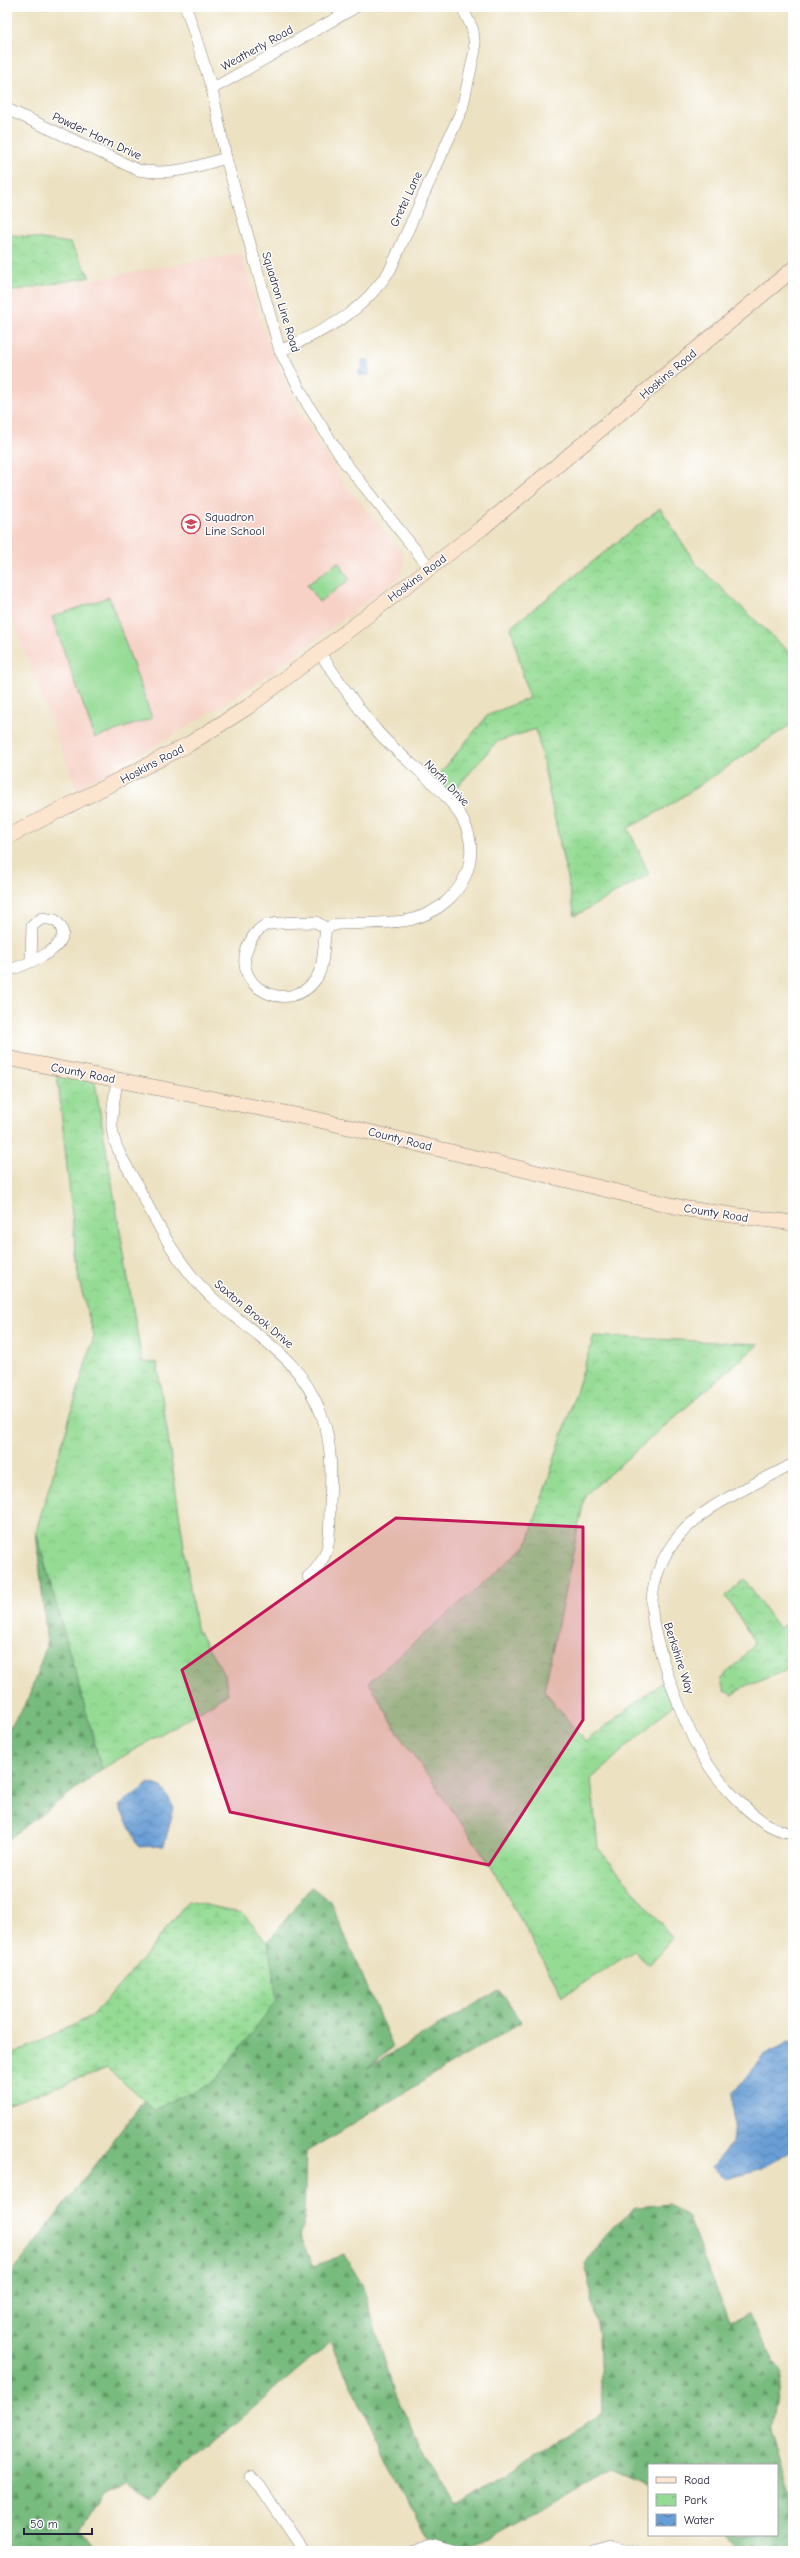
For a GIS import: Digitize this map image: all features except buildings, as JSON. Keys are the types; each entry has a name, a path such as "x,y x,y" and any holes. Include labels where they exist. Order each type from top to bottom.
{"street":[{"name":"Squadron Line Road","path":"186,7 212,89 226,158 280,351 308,406 343,460 430,568"},
{"name":"Weatherly Road","path":"212,89 356,7"},
{"name":"Gretel Lane","path":"280,351 331,327 356,310 379,285 390,270 462,109 475,50 473,30 462,7"},
{"name":"Powder Horn Drive","path":"7,109 138,170 155,173 176,172 226,158"},
{"name":"Hoskins Road","path":"7,837 189,744 248,706 430,568 562,463 793,269"},
{"name":"North Drive","path":"319,652 378,732 456,808 468,827 471,842 468,870 455,894 443,905 412,920 338,924 326,928 316,922 265,926 253,935 246,950 245,972 251,982 261,992 276,997 291,996 305,990 316,979 322,964 326,928"},
{"path":"7,971 31,961"},
{"name":"County Road","path":"7,1058 315,1119 687,1209 793,1223"},
{"name":"Saxton Brook Drive","path":"117,1080 112,1110 115,1143 172,1250 216,1301 276,1347 289,1361 300,1376 322,1415 330,1444 332,1462 328,1547 321,1566 308,1577"},
{"name":"Berkshire Way","path":"793,1464 710,1509 690,1524 667,1552 658,1574 652,1609 654,1630 669,1676 704,1758 718,1779 755,1816 782,1832 793,1833"},
{"path":"252,2477 260,2486 304,2551"},
{"path":"414,2551 429,2544 438,2545 454,2551"},
{"path":"595,2551 612,2546 636,2551"}],"highlighted area":[{"path":"396,1518 583,1527 583,1720 489,1865 230,1812 182,1670"}],"shaded area":[{"name":"Squadron Line School","path":"241,253 264,332 298,410 343,482 402,553 405,565 398,578 272,672 186,728 77,789 7,605 7,295"}],"green space":[{"path":"7,234 70,243 90,277 7,292"},
{"path":"660,508 696,564 793,656 793,723 667,807 628,828 649,874 575,916 536,729 496,742 448,798 432,783 488,715 529,698 511,627"},
{"path":"338,562 350,579 319,602 307,585"},
{"path":"109,597 152,718 95,738 52,617"},
{"path":"57,1072 95,1082 142,1362 157,1363 196,1628 225,1675 228,1694 102,1769 36,1531 94,1336 79,1281"},
{"path":"594,1336 759,1344 585,1495 544,1690 585,1742 665,1680 674,1704 591,1779 598,1848 673,1938 649,1965 634,1951 563,1996 488,1861 402,1739 369,1682 527,1545"},
{"path":"36,1531 102,1769 7,1840 7,1731 27,1702 47,1644"},
{"path":"744,1579 779,1629 793,1617 793,1667 745,1686 733,1695 724,1691 721,1680 755,1643 726,1596"},
{"path":"311,1887 330,1901 393,2047 367,2068 499,1990 521,2022 306,2152 304,2219 299,2236 313,2266 344,2255 362,2284 396,2398 457,2507 602,2413 599,2335 585,2264 606,2233 636,2207 669,2204 687,2216 729,2321 748,2314 781,2374 771,2431 793,2502 793,2551 737,2551 726,2536 778,2536 778,2464 648,2464 648,2485 612,2469 465,2551 432,2551 330,2342 150,2497 127,2479 103,2493 80,2531 98,2551 7,2551 7,2280 144,2100 154,2109 277,2000 268,1942"},
{"path":"188,1901 242,1913 268,1942 277,2000 213,2083 154,2109 107,2068 7,2105 7,2057 92,2016 135,1968"}],"water":[{"path":"362,360 369,360 369,375 359,375 359,370 362,370"},
{"path":"149,1783 162,1787 174,1808 164,1846 139,1847 119,1806"},
{"path":"789,2042 793,2042 793,2148 762,2169 727,2179 712,2167 732,2143 734,2119 732,2094 764,2055"}],"place":[{"name":"Squadron Line School","path":"191,524"}]}
